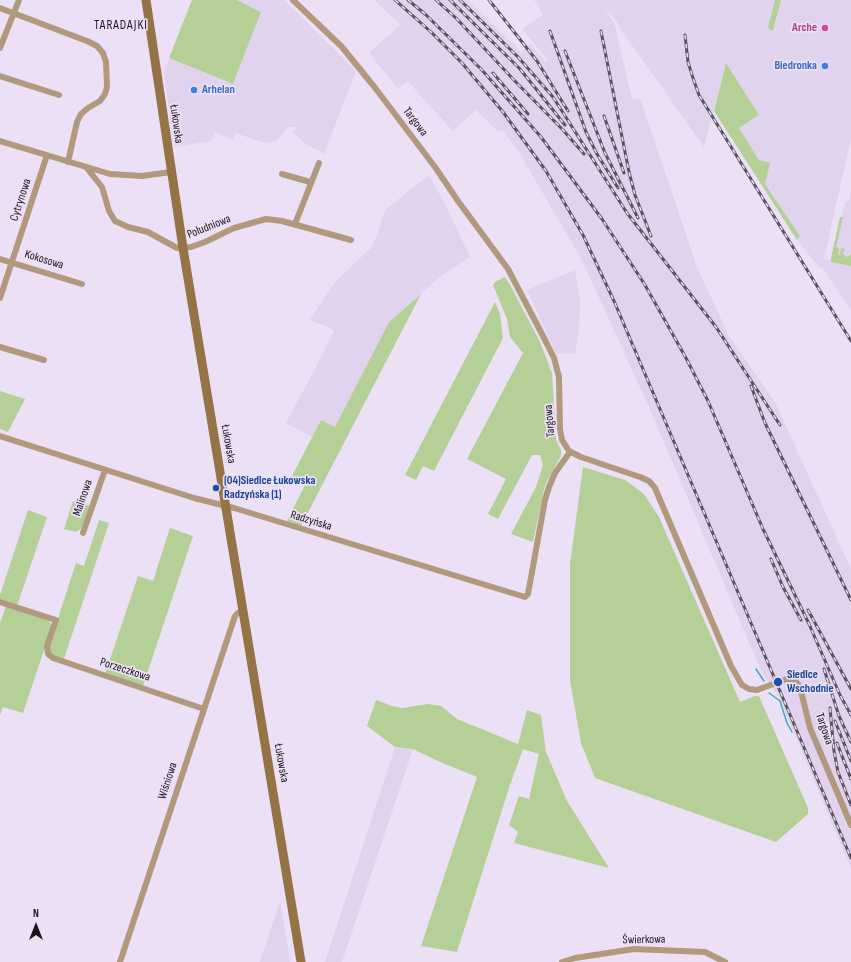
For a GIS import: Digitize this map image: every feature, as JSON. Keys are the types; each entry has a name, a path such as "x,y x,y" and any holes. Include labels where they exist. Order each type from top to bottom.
{"main road":[{"name":"Łukowska","path":"146,0 183,248 301,962"}],"street":[{"path":"0,48 19,0"},
{"name":"Targowa","path":"293,0 342,47 376,89 435,167 510,274 544,336 554,358 558,377 560,429 564,445 570,452 640,477 648,481 655,488 731,666 742,685 749,689 757,690 787,678 794,680 798,684 810,728 851,825"},
{"path":"0,8 87,40 97,46 103,53 106,62 107,87 105,94 100,101 81,114 68,162"},
{"path":"0,76 59,95"},
{"path":"0,141 110,174 131,176 171,172"},
{"name":"Cytrynowa","path":"0,298 47,155"},
{"path":"295,224 310,182 319,163"},
{"name":"Południowa","path":"86,167 102,187 109,211 115,221 128,227 148,232 172,246 183,248 191,247 234,228 260,220 275,220 295,224 351,240"},
{"path":"282,174 310,182"},
{"name":"Kokosowa","path":"0,258 82,284"},
{"path":"0,347 44,360"},
{"name":"Radzyńska","path":"3,436 194,498 226,506 526,597 528,594 545,500 551,480 570,452"},
{"name":"Malinowa","path":"83,533 105,470"},
{"name":"Porzeczkowa","path":"0,602 56,620 47,646 48,654 53,658 204,708"},
{"name":"Wiśniowa","path":"120,962 235,616 238,613 243,612"},
{"name":"Świerkowa","path":"562,962 576,958 634,949 705,952 725,962"}],"shaded area":[{"path":"237,0 284,0 356,71 324,154 306,144 292,132 297,127 287,127 275,142 261,142 236,133 233,140 215,132 211,141 174,147 164,73 169,58 233,84 261,12"},
{"path":"374,0 468,0 521,52 531,44 545,62 548,60 522,29 543,15 534,0 851,0 851,138 824,259 831,260 845,203 849,201 851,190 851,311 823,268 819,267 797,240 800,236 765,184 759,160 739,128 759,115 726,63 704,147 617,22 605,8 615,26 632,99 640,98 697,267 729,336 775,402 851,569 851,869 779,697 762,673 648,405 582,260 520,154 502,129 498,132 476,110 453,131 408,81 398,89 369,53 400,25 403,27"},
{"path":"429,175 446,206 470,257 441,276 389,322 335,427 321,420 312,437 286,423 324,352 334,330 310,320 337,280 370,249 376,238 385,210"},
{"path":"575,270 580,301 579,329 575,354 556,353 527,290"},
{"path":"395,747 413,749 342,962 325,962"},
{"path":"280,901 290,962 260,962"}],"green space":[{"path":"192,0 237,0 261,12 233,84 169,58"},
{"path":"775,0 781,0 773,30 770,30 768,27"},
{"path":"726,63 759,115 739,128 759,160 770,163 765,184 800,236 797,240 714,111"},
{"path":"840,217 843,217 836,247 839,248 838,255 840,255 841,248 845,249 843,253 845,256 848,257 851,254 851,266 831,262"},
{"path":"505,277 540,342 552,373 556,440 561,450 561,456 545,485 533,542 511,534 536,487 543,465 540,455 532,455 498,519 488,514 506,479 467,459 523,353 510,337 507,319 493,285 495,282"},
{"path":"421,294 301,526 287,521 305,485 291,478 321,420 335,427 389,322"},
{"path":"495,302 500,314 503,338 434,471 423,466 416,480 405,475"},
{"path":"0,391 25,399 8,432 0,429"},
{"path":"583,467 625,480 644,494 659,517 740,702 755,696 759,696 808,808 808,814 776,842 595,778 581,743 570,681 570,564"},
{"path":"73,501 91,506 82,528 76,532 64,529"},
{"path":"28,510 47,517 17,606 0,600 0,595"},
{"path":"99,520 109,523 64,659 52,655 50,653 49,646 76,563 84,566"},
{"path":"170,528 193,536 143,686 105,674 138,576 153,581"},
{"path":"6,606 48,619 52,626 23,713 3,707 0,715 0,623"},
{"path":"376,700 402,708 428,704 441,706 457,719 518,744 527,710 541,715 546,752 567,801 609,868 514,843 518,832 509,825 519,796 529,799 539,754 523,749 509,788 457,952 421,946 477,777 413,749 395,747 367,726"}],"waterway":[{"path":"756,669 764,681"},
{"path":"769,693 780,701 787,723 792,732"}],"railway":[{"path":"395,0 431,32 462,63 503,112 546,171 583,235 614,301 851,858"},
{"path":"408,0 425,14"},
{"path":"436,0 457,19 584,154"},
{"path":"450,0 520,69 565,125"},
{"path":"460,0 518,57 553,97 627,213 716,327 780,425"},
{"path":"489,0 537,61 568,111"},
{"path":"422,11 481,69 541,137 602,219 645,285 708,401 763,529 809,624 840,695 851,715"},
{"path":"550,31 586,132 597,154 618,188"},
{"path":"601,31 629,172 635,195 651,236"},
{"path":"685,35 688,62 699,95 851,341"},
{"path":"565,51 605,153 638,218"},
{"path":"493,73 528,114"},
{"path":"604,116 624,173"},
{"path":"751,386 765,423 851,600"},
{"path":"771,559 783,587 801,620"},
{"path":"808,610 851,689"},
{"path":"824,669 839,716 851,742"},
{"path":"830,708 834,751 838,772 851,805"},
{"path":"835,721 851,761"},
{"path":"837,743 851,779"}],"place":[{"name":"Arche","path":"825,28"},
{"name":"Biedronka","path":"825,66"},
{"name":"Arhelan","path":"194,90"},
{"name":"(04)Siedlce Łukowska Radzyńska (1)","path":"216,488"},
{"name":"Siedlce Wschodnie","path":"778,682"}],"district":[{"name":"TARADAJKI","path":"121,26"}]}
